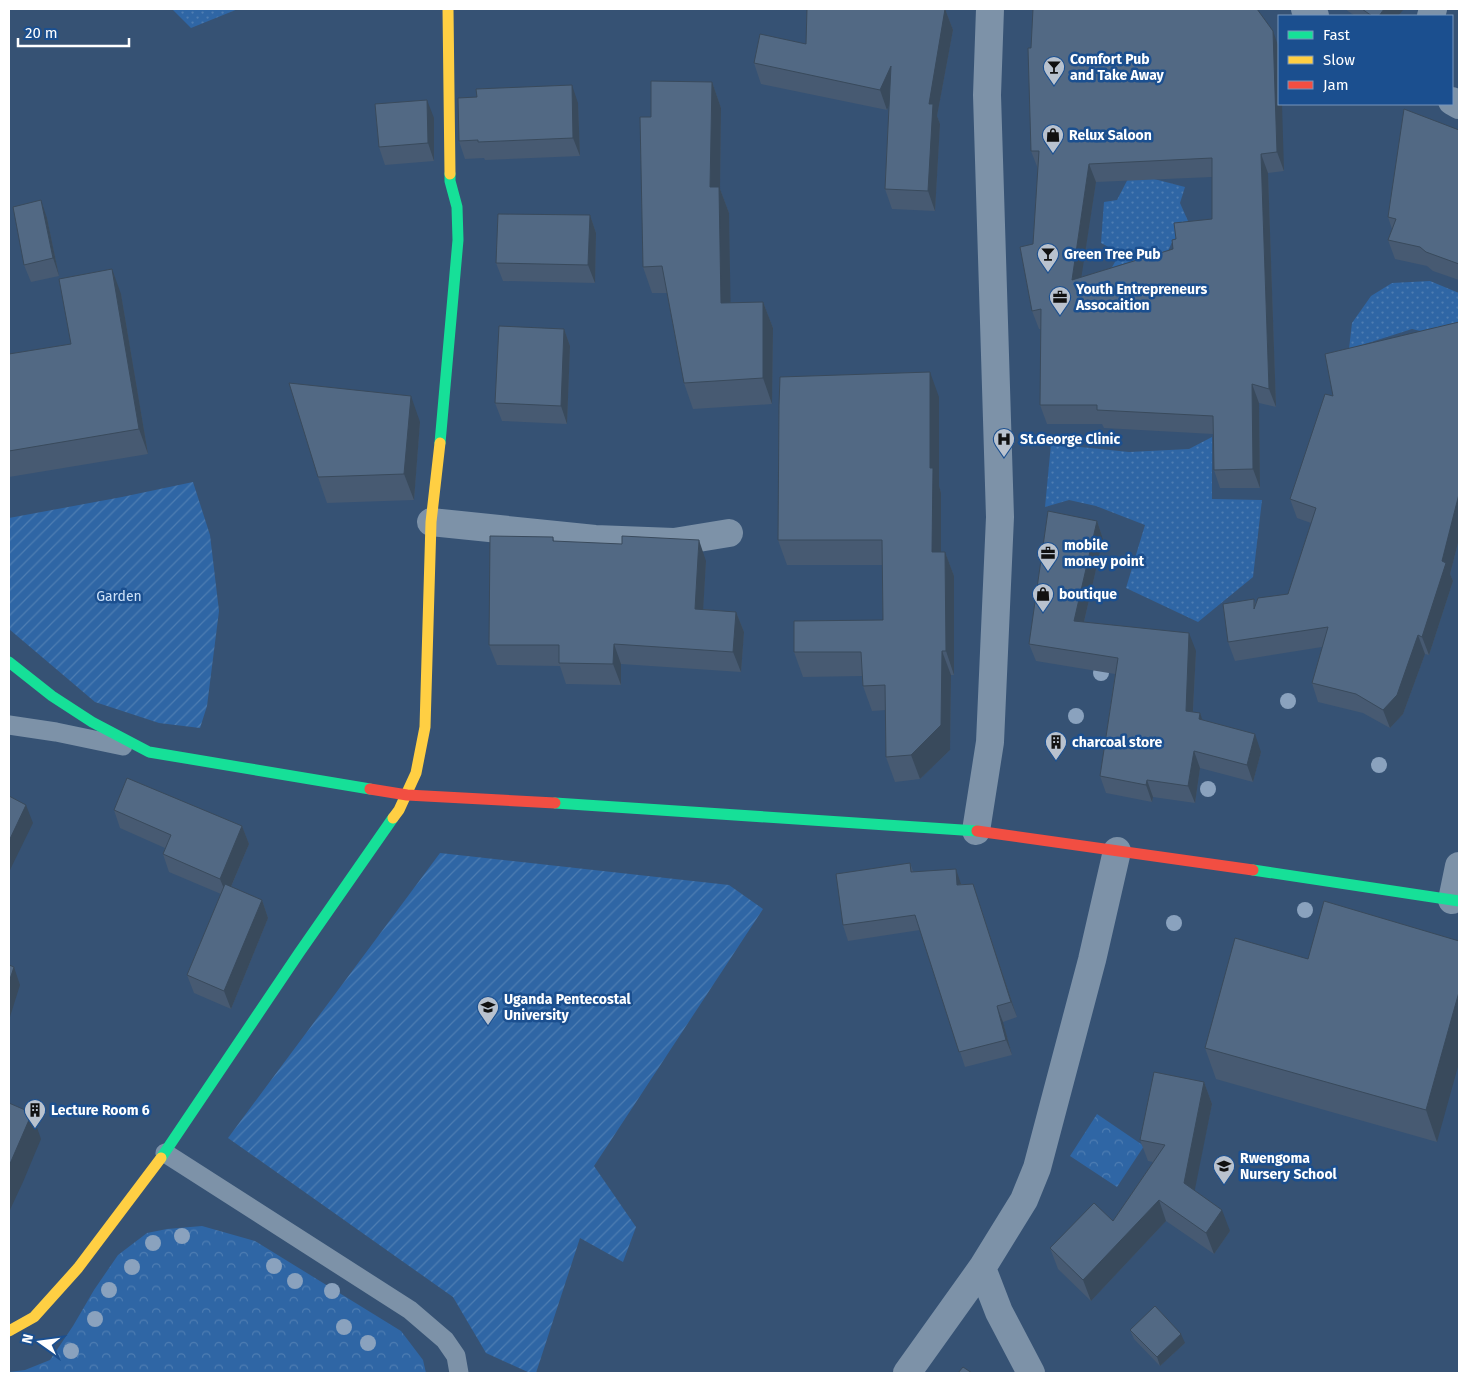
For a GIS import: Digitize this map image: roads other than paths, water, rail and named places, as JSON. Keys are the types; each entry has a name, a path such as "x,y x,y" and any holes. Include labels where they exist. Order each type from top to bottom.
{"street":[{"path":"9,1331 34,1317 78,1268 165,1153 299,953 399,810 416,773 425,727 431,522 445,392 458,240 456,207 450,182 448,9"},
{"path":"976,831 990,742 1000,518 987,95 990,9"},
{"path":"431,522 605,540 674,542 729,533"},
{"path":"9,662 52,696 84,717 149,752 407,795 623,807 976,831 1385,889 1456,901 1459,866"},
{"path":"907,1373 982,1268 1024,1200 1037,1168 1092,960 1116,851"},
{"path":"982,1268 999,1312 1031,1373"}],"lane":[{"path":"9,725 56,732 149,752"},
{"path":"165,1153 410,1310 445,1340 456,1356 459,1373"}],"place":[{"name":"Comfort Pub and Take Away","path":"1054,86"},
{"name":"Relux Saloon","path":"1053,154"},
{"name":"Green Tree Pub","path":"1048,273"},
{"name":"Youth Entrepreneurs Assocaition","path":"1060,316"},
{"name":"St.George Clinic","path":"1004,458"},
{"name":"mobile money point","path":"1048,572"},
{"name":"boutique","path":"1043,613"},
{"name":"charcoal store","path":"1056,761"},
{"name":"Uganda Pentecostal University","path":"488,1026"},
{"name":"Lecture Room 6","path":"35,1129"},
{"name":"Rwengoma Nursery School","path":"1224,1185"}],"park label":[{"name":"Garden","path":"119,596"}]}
